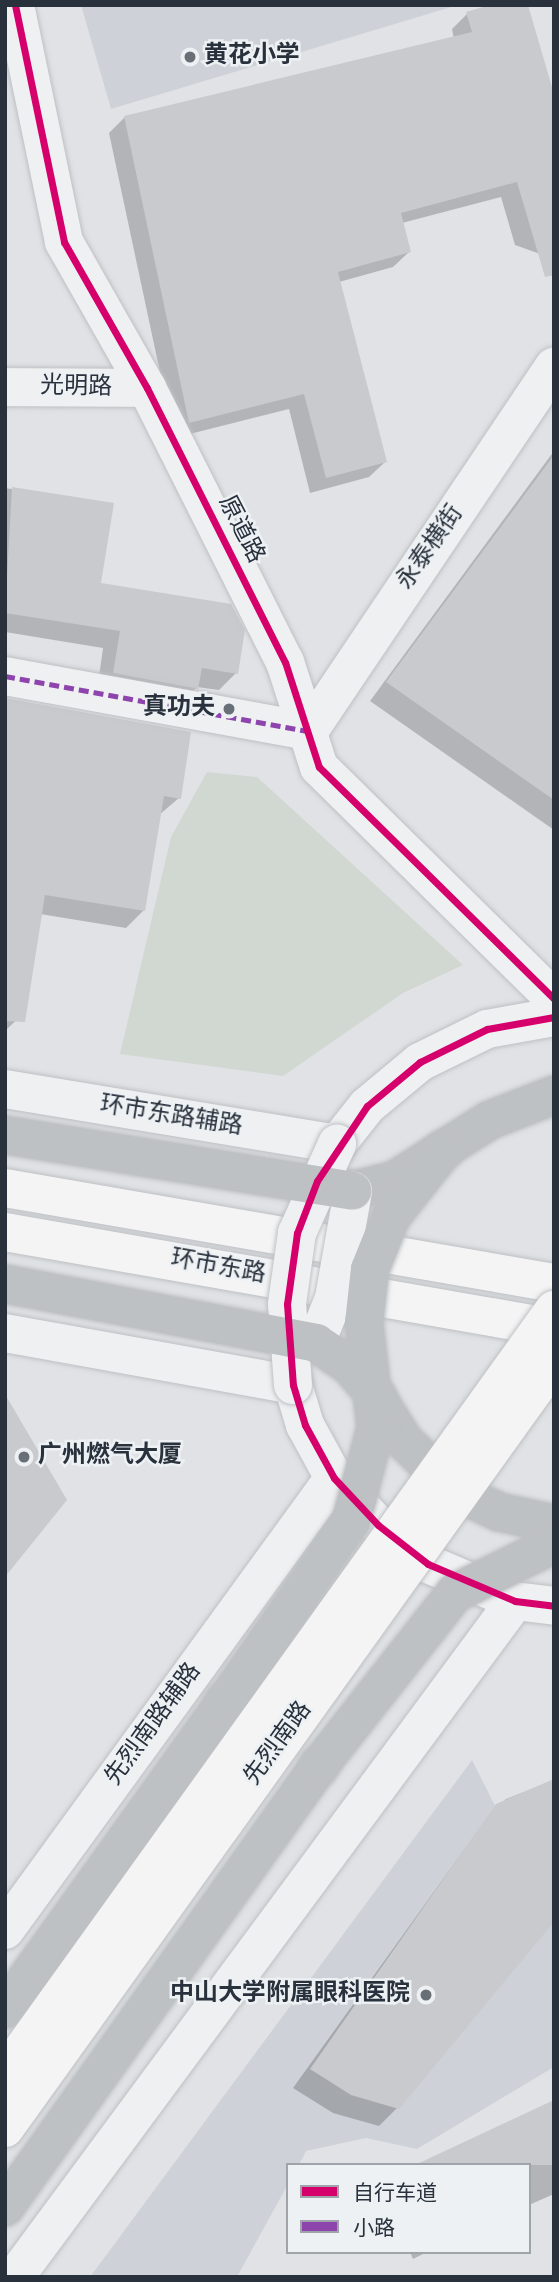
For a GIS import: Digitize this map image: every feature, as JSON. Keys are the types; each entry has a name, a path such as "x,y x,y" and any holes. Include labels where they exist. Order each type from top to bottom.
{"main road":[{"path":"5,1135 353,1191 395,1180 501,1114 551,1097"},
{"path":"5,2009 332,1555 365,1488 376,1396 364,1323 370,1269 391,1217 443,1151"},
{"name":"环市东路","path":"5,1188 554,1283"},
{"name":"环市东路","path":"5,1232 554,1328"},
{"path":"5,1284 316,1343 349,1365 376,1396 404,1441 457,1492 499,1512 554,1524"},
{"name":"先烈南路","path":"5,2074 554,1310"},
{"name":"先烈南路","path":"5,2127 554,1362"},
{"path":"5,2207 177,1966 447,1601 489,1571 554,1544"}],"street":[{"name":"原道路","path":"15,5 64,242 147,388 285,662 319,768 554,999"},
{"name":"永泰横街","path":"309,731 554,367"},
{"name":"光明路","path":"5,387 147,388"},
{"path":"5,676 309,731"},
{"path":"554,1017 487,1029 420,1062 367,1106 337,1144 297,1233 287,1304 293,1385 305,1425 334,1478 378,1525 428,1564 515,1601 554,1606"},
{"name":"环市东路辅路","path":"5,1089 337,1144"},
{"path":"316,1343 334,1298 353,1191"},
{"path":"5,1333 293,1385"},
{"name":"先烈南路辅路","path":"5,1930 334,1478"},
{"path":"15,2277 515,1601"}],"shaded area":[{"name":"黄花小学","path":"81,5 458,5 111,109"},
{"path":"207,772 257,777 463,965 403,993 283,1076 120,1054 171,837"},
{"name":"中山大学附属眼科医院","path":"472,1760 554,1923 554,2067 417,2149 366,2138 306,2151 300,2163 286,2163 286,2188 237,2277 90,2277"}],"building":[{"path":"490,5 528,5 554,94 554,275 545,277 517,182 401,213 411,252 338,272 387,462 326,478 304,394 189,423 124,116 472,32 466,12"},
{"path":"554,455 554,800 386,682"},
{"path":"12,487 114,503 101,583 231,604 245,630 238,674 202,668 198,689 113,673 120,631 5,613"},
{"path":"5,698 191,732 181,799 164,796 145,911 45,895 25,1022 5,1021"},
{"name":"广州燃气大厦","path":"5,1394 67,1500 5,1577"},
{"path":"554,1779 554,1922 399,2109 351,2095 310,2069 496,1804"},
{"path":"554,2100 554,2165 419,2163"}],"marked path":[{"path":"5,676 309,731"}],"cycle path":[{"path":"15,5 64,242 147,388 285,662 319,767 554,999"},
{"path":"554,1017 487,1029 420,1062 367,1106 317,1181 297,1233 287,1304 293,1385 305,1425 334,1478 378,1525 428,1564 515,1601 554,1606"}],"place":[{"name":"黄花小学","path":"190,57"},
{"name":"真功夫","path":"229,709"},
{"name":"广州燃气大厦","path":"24,1457"},
{"name":"中山大学附属眼科医院","path":"426,1995"}]}
